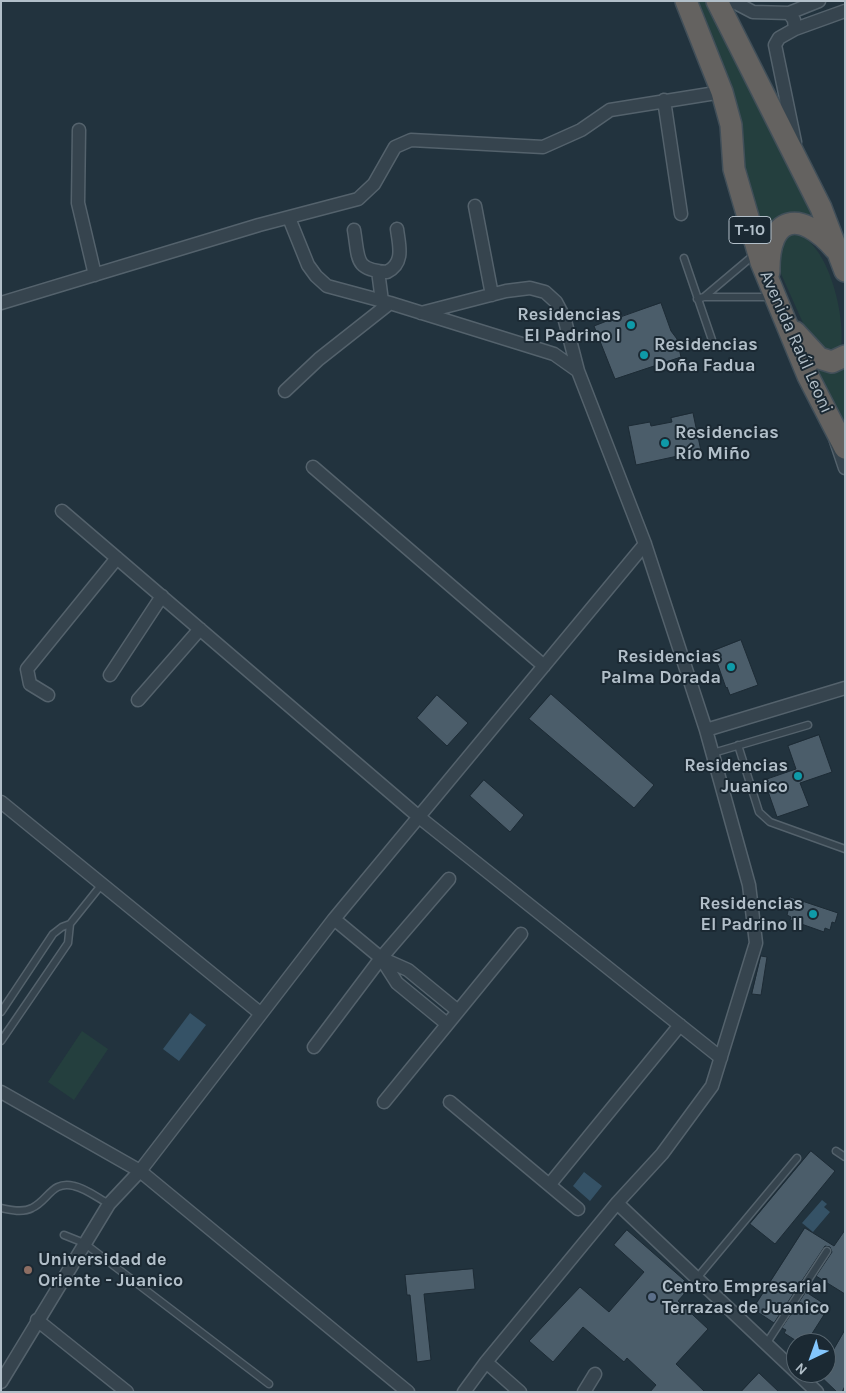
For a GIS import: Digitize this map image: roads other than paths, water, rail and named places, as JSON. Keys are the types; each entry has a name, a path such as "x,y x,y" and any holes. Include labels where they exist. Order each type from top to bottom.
{"highway":[{"name":"Avenida Raúl Leoni","path":"686,1 722,92 731,125 734,169 758,252 774,297 808,376 845,448"},
{"path":"716,1 800,167 842,263"},
{"path":"842,263 824,236 813,228 796,223 781,228 770,243 774,297 799,336 819,358 838,362 845,356"}],"street":[{"path":"732,1 753,12 789,13 819,1"},
{"path":"800,167 775,45 779,38 795,29 845,11"},
{"path":"789,13 794,20 795,29"},
{"path":"1,303 95,274 358,199 374,184 395,147 411,140 543,147 581,130 610,110 722,92"},
{"path":"664,100 681,214"},
{"path":"79,130 78,203 95,274"},
{"path":"475,206 492,295"},
{"path":"289,218 308,265 327,286 386,302 554,354 578,371"},
{"path":"354,230 360,262 368,270 387,272 398,262 400,253 397,229"},
{"path":"378,271 386,302"},
{"path":"421,313 492,295 530,288 545,292 556,302 564,317 578,371 645,544 706,730 749,885 756,943 712,1086 662,1154 617,1203 486,1362 464,1392"},
{"path":"285,391 319,359 386,302"},
{"name":"Avenida Raúl Leoni","path":"832,424 845,468"},
{"path":"313,467 544,666"},
{"path":"62,511 419,817 721,1058"},
{"path":"1,1382 108,1204 140,1171 334,919 645,544"},
{"path":"48,695 30,684 27,668 118,558"},
{"path":"110,676 162,596"},
{"path":"138,700 200,629"},
{"path":"706,730 845,688"},
{"path":"1,802 260,1013"},
{"path":"314,1047 381,958 449,879"},
{"path":"334,919 381,958 408,970 458,1011"},
{"path":"384,1102 521,934"},
{"path":"381,958 397,983 447,1024"},
{"path":"550,1184 680,1025"},
{"path":"1,1092 140,1171 361,1347 408,1392"},
{"path":"450,1102 578,1209"},
{"path":"617,1203 786,1363"},
{"path":"37,1320 127,1392"},
{"path":"486,1362 520,1392"},
{"path":"584,1392 595,1374"},
{"path":"807,1383 817,1392"}],"lane":[{"path":"700,298 758,252"},
{"path":"684,258 700,298 712,340"},
{"path":"700,298 774,297"},
{"path":"713,753 808,725"},
{"path":"738,745 759,812 764,817 776,824 845,849"},
{"path":"1,1012 53,934 70,924 102,883"},
{"path":"1,1041 68,943 70,924"},
{"path":"836,1151 845,1157"},
{"path":"697,1278 797,1158"},
{"path":"1,1208 20,1210 33,1208 54,1188 66,1186 74,1186 108,1204"},
{"path":"64,1235 84,1243 269,1384"},
{"path":"766,1344 826,1251"}],"water":[{"path":"190,1013 206,1025 179,1061 163,1049"},
{"path":"584,1172 602,1186 590,1201 573,1186"},
{"path":"822,1200 827,1204 824,1207 830,1212 813,1232 802,1223"}],"place":[{"name":"Residencias El Padrino I","path":"631,325"},
{"name":"Residencias Doña Fadua","path":"644,355"},
{"name":"Residencias Río Miño","path":"665,443"},
{"name":"Residencias Palma Dorada","path":"731,667"},
{"name":"Residencias Juanico","path":"798,776"},
{"name":"Residencias El Padrino II","path":"813,914"},
{"name":"Universidad de Oriente - Juanico","path":"28,1270"},
{"name":"Centro Empresarial Terrazas de Juanico","path":"652,1297"}]}
